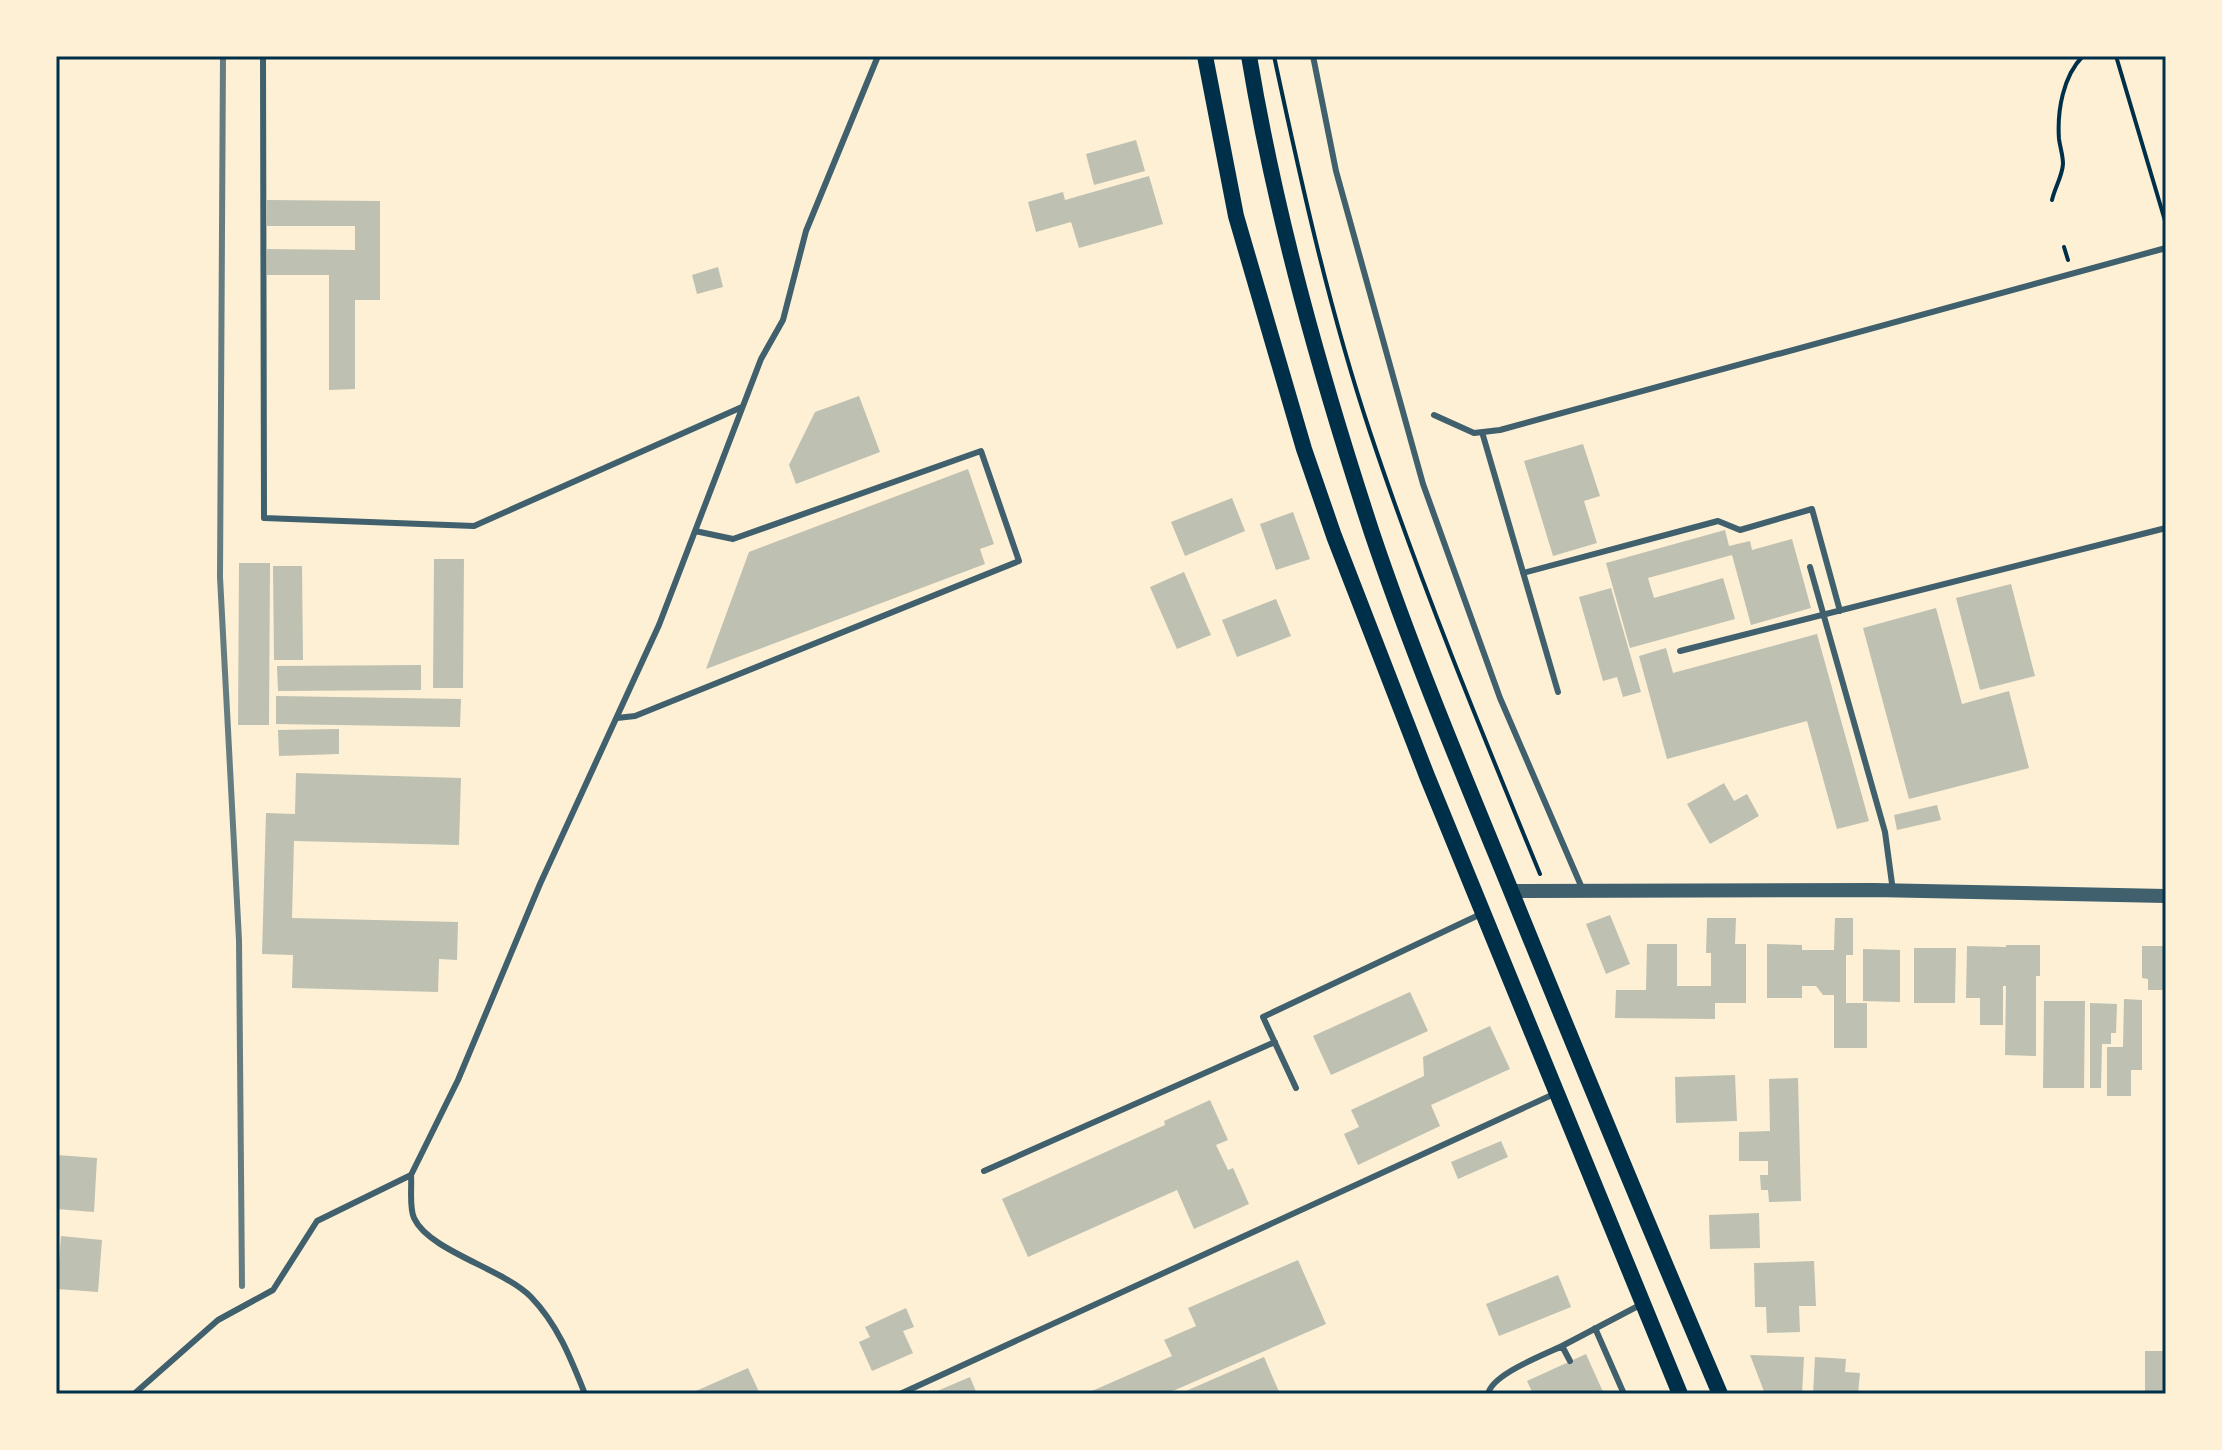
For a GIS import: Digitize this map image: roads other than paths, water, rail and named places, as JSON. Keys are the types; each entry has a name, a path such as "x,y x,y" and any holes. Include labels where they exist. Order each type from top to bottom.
{"main road":[{"path":"1205,56 1236,216 1304,449 1379,654 1680,1394"},
{"path":"1249,56 1277,199 1300,295 1368,521 1418,658 1586,1078 1720,1394"}],"street":[{"path":"1511,891 1893,891 2166,896"}],"lane":[{"path":"263,56 264,518 474,526 742,407"},
{"path":"585,1394 566,1345 530,1296 426,1236 413,1216 411,1175 458,1080 540,884 659,625 761,359 783,320 806,231 878,56"},
{"path":"1313,56 1336,171 1423,484 1500,698 1582,889"},
{"path":"1434,415 1474,433 1500,430 2166,248"},
{"path":"1482,432 1558,692"},
{"path":"617,718 635,716 1019,561 981,451 733,539 695,531"},
{"path":"1523,573 1718,521 1740,530 1812,509 1840,611"},
{"path":"1680,651 2166,528"},
{"path":"1810,567 1885,832 1893,891"},
{"path":"1296,1088 1263,1017 1483,913"},
{"path":"984,1171 1275,1042"},
{"path":"900,1394 1557,1092"},
{"path":"134,1394 218,1320 273,1290 317,1221 411,1175"},
{"path":"1488,1394 1497,1379 1643,1303"},
{"path":"1595,1328 1624,1394"},
{"path":"1562,1346 1570,1361"}],"railway":[{"path":"223,56 220,577 239,940 242,1286"}]}
